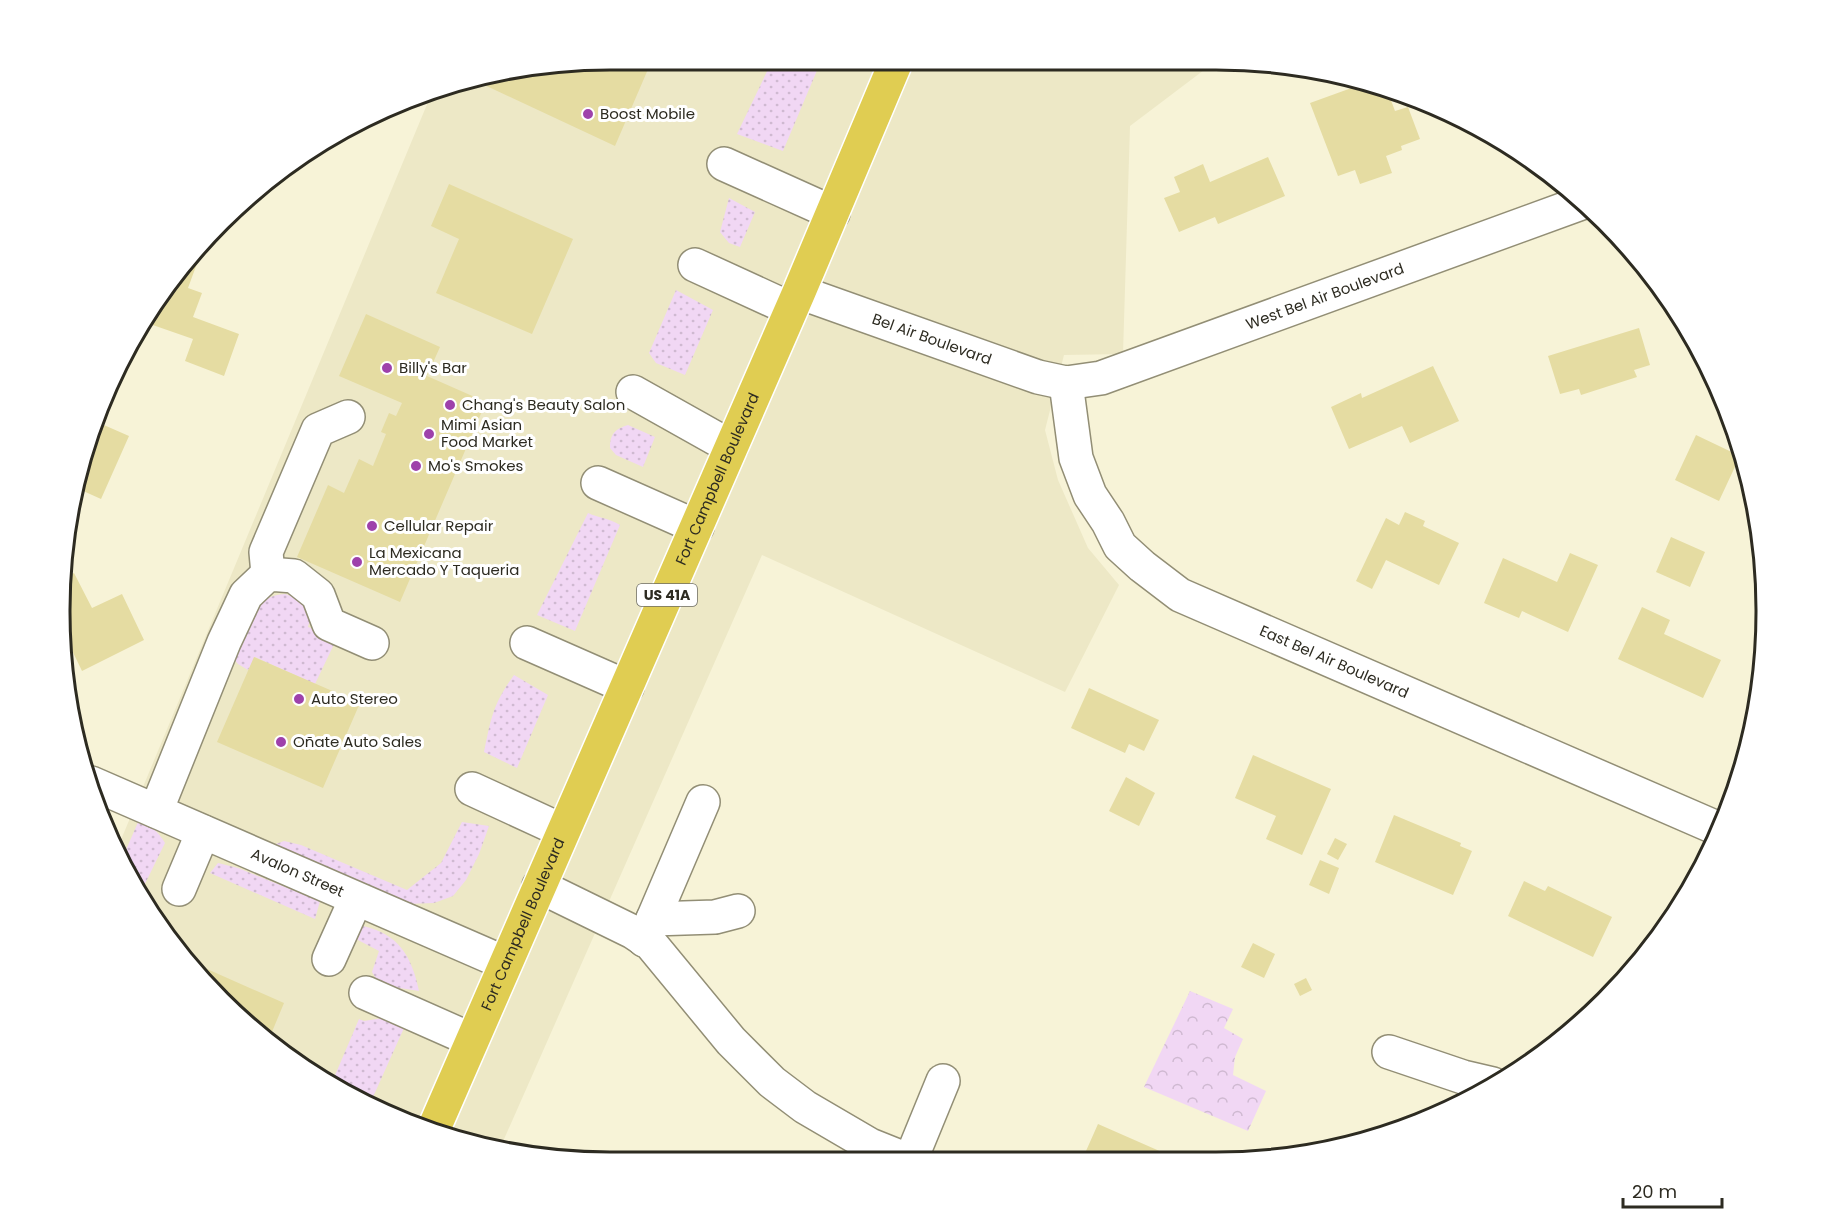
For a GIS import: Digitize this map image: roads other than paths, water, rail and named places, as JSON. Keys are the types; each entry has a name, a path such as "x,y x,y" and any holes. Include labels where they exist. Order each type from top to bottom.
{"highway":[{"name":"Fort Campbell Boulevard","path":"436,1123 795,301 893,70"}],"street":[{"path":"724,164 833,213"},
{"name":"West Bel Air Boulevard","path":"1066,383 1101,378 1573,206"},
{"name":"Bel Air Boulevard","path":"695,264 795,301 1038,377 1066,383"},
{"name":"East Bel Air Boulevard","path":"1066,383 1077,458 1090,495 1108,522 1120,546 1180,595 1712,826"},
{"path":"633,392 731,447"},
{"path":"268,574 266,552 318,430 348,417"},
{"path":"598,483 697,527"},
{"path":"156,811 224,642 246,594 268,574 294,576 318,595 329,624 372,643"},
{"path":"527,643 627,687"},
{"name":"Avalon Street","path":"100,787 505,963"},
{"path":"472,789 563,831"},
{"path":"703,802 649,929 651,944 731,1041 772,1082 805,1107 870,1145 888,1152"},
{"path":"178,889 191,864 203,832"},
{"path":"539,886 633,932 738,911"},
{"path":"329,958 356,899"},
{"path":"366,993 472,1040"},
{"path":"1389,1052 1482,1081"},
{"path":"915,1152 943,1081"}],"place":[{"name":"Boost Mobile","path":"588,114"},
{"name":"Billy's Bar","path":"387,368"},
{"name":"Chang's Beauty Salon","path":"450,405"},
{"name":"Mimi Asian Food Market","path":"429,434"},
{"name":"Mo's Smokes","path":"416,466"},
{"name":"Cellular Repair","path":"372,526"},
{"name":"La Mexicana Mercado Y Taqueria","path":"357,562"},
{"name":"Auto Stereo","path":"299,699"},
{"name":"Oñate Auto Sales","path":"281,742"}]}
